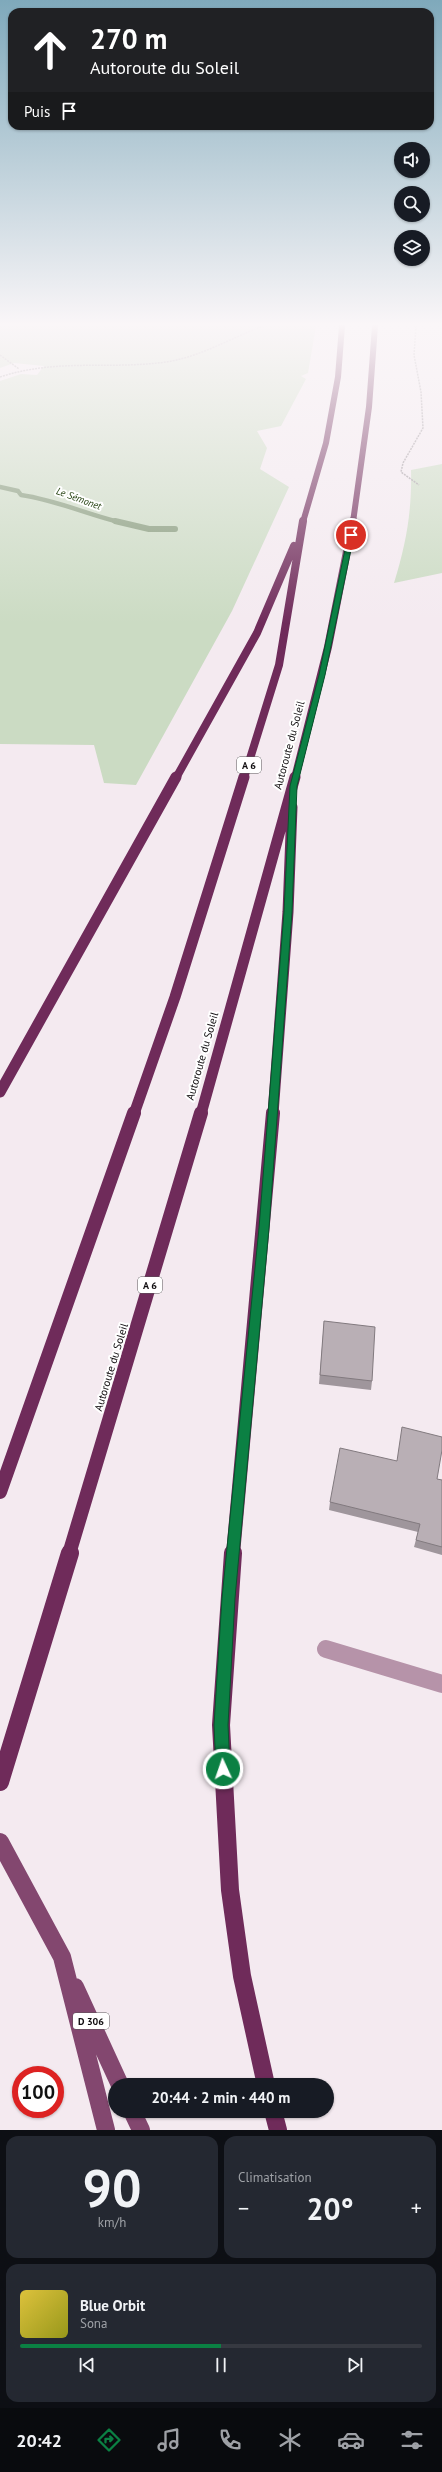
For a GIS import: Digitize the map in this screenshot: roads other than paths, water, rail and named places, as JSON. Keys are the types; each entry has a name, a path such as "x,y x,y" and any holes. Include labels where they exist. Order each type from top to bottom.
{"highway":[{"name":"A 6","path":"0,1492 175,996 246,777 279,665 302,528 326,443 329,425"},
{"name":"Autoroute du Soleil","path":"0,1782 133,1343 293,786 322,675 351,535 363,459 366,425"},
{"path":"0,1092 257,633 302,528"},
{"path":"264,2078 242,1976 230,1890 221,1725 229,1598 264,1228 288,912 293,786"},
{"path":"275,2118 278,2130"}],"main road":[{"name":"D 306","path":"0,1842 62,1957 117,2078"},
{"path":"62,1957 106,2130"},
{"path":"135,2118 141,2130"}],"street":[{"path":"326,1649 442,1684"}],"waterway":[{"name":"Le Sémonet","path":"0,487 18,491 21,495 46,500 115,521"},
{"name":"Le Sémonet","path":"115,521 149,529 175,529"},
{"name":"Le Sémonet","path":"115,521 119,522"}]}
